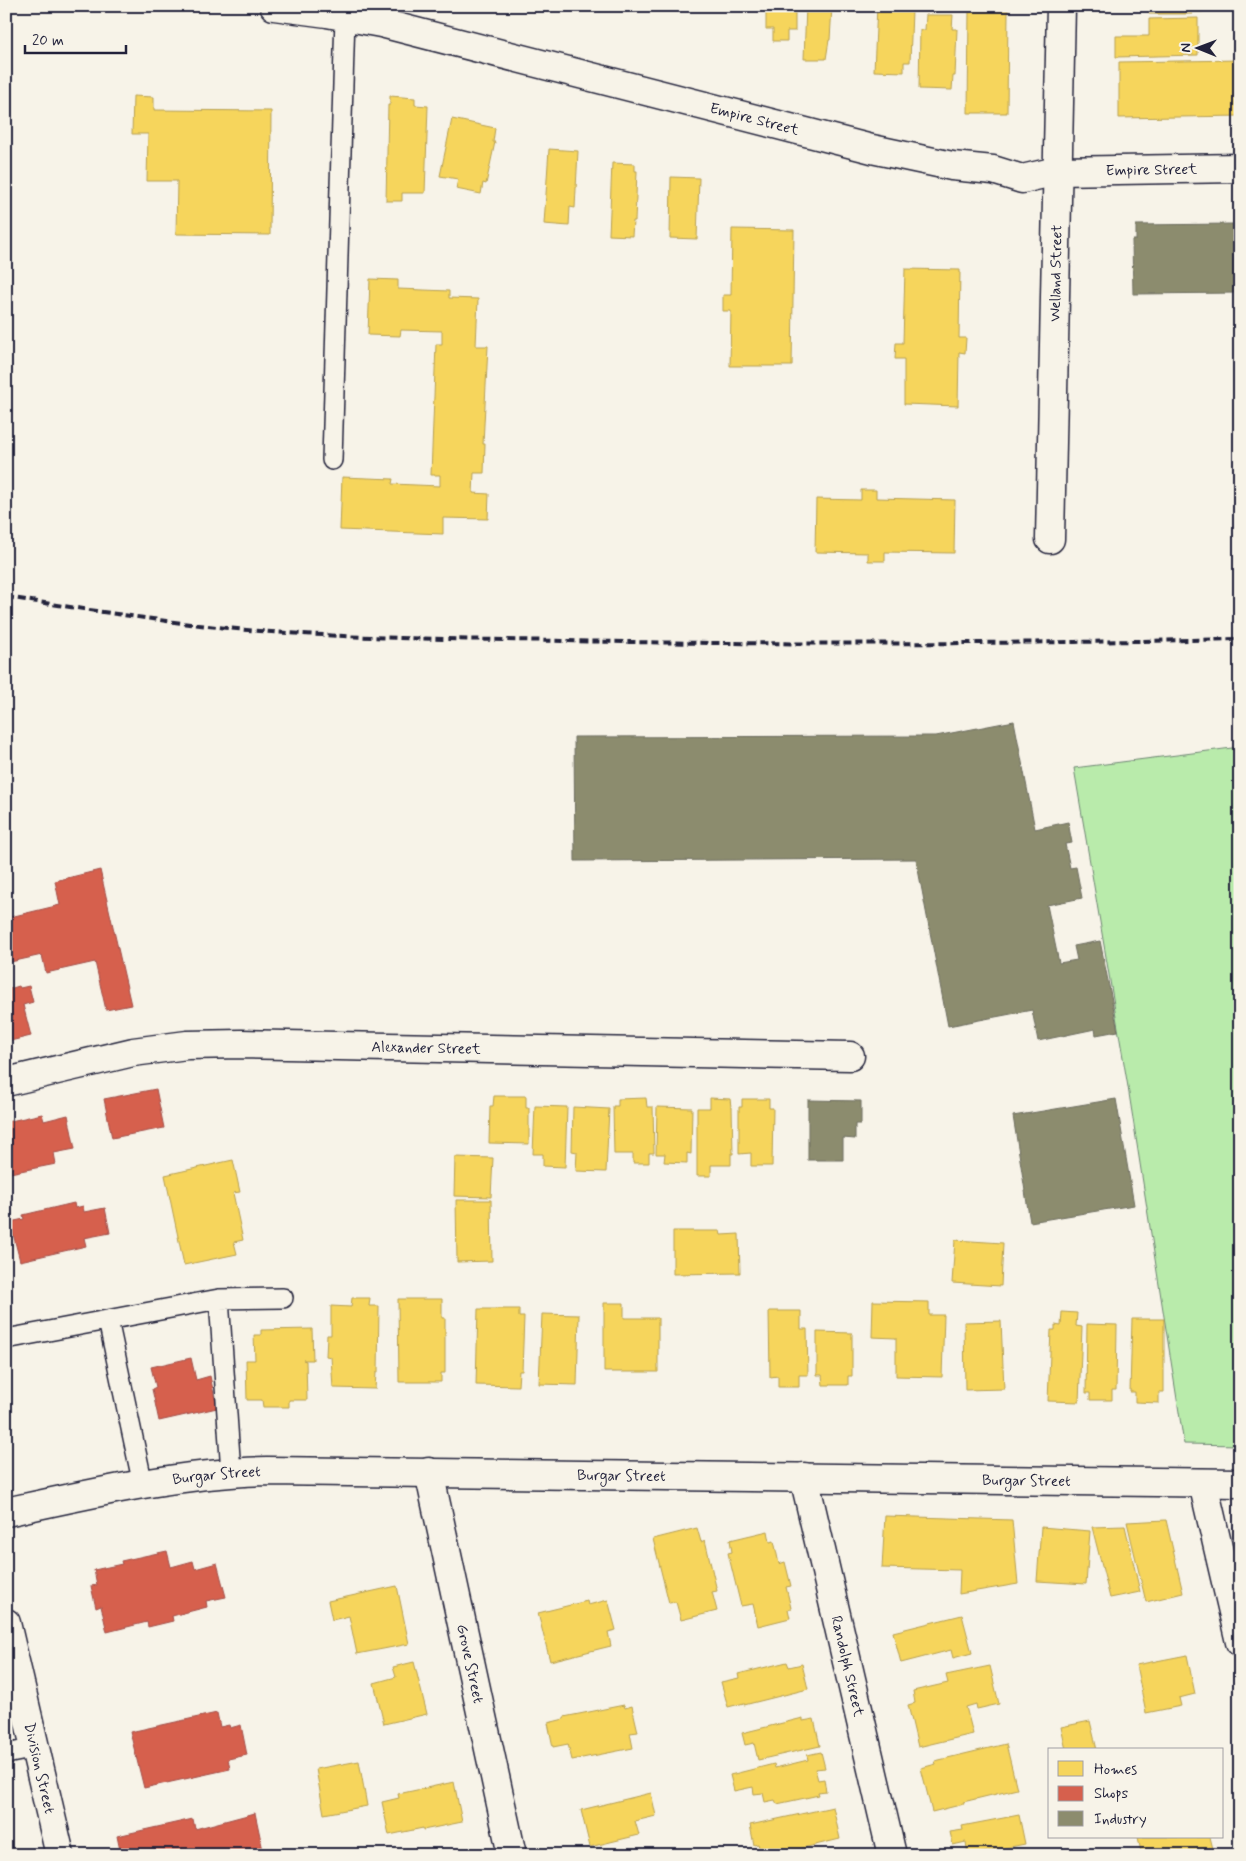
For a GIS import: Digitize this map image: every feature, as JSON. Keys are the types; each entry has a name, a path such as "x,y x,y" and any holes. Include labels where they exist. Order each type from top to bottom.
{"street":[{"name":"Empire Street","path":"274,6 380,23 872,149 952,166 993,170 1022,179 1058,171 1240,168"},
{"name":"Welland Street","path":"1050,539 1061,6"},
{"name":"Alexander Street","path":"6,1082 133,1052 187,1045 241,1044 850,1056"},
{"name":"Burgar Street","path":"6,1512 143,1485 231,1472 429,1472 1240,1483"},
{"name":"Grove Street","path":"429,1472 512,1855"},
{"name":"Randolph Street","path":"804,1477 892,1855"},
{"path":"1202,1483 1240,1642"},
{"name":"Division Street","path":"6,1623 60,1855"}],"lane":[{"path":"332,460 345,16"},
{"path":"6,1340 218,1299 283,1298"},
{"path":"218,1299 231,1472"},
{"path":"108,1320 143,1485"},
{"path":"6,1754 36,1748"}],"green space":[{"path":"1240,747 1240,1445 1184,1444 1128,1087 1074,768"}],"building: Homes":[{"path":"766,6 795,6 795,31 787,31 787,41 773,41 773,29 766,29"},
{"path":"806,6 832,6 830,40 826,59 804,59"},
{"path":"877,6 908,6 908,10 912,11 910,62 904,62 904,72 874,71"},
{"path":"1149,6 1203,6 1203,12 1192,12 1192,14 1149,14"},
{"path":"969,10 1008,10 1007,113 968,113"},
{"path":"926,15 953,15 952,29 957,29 955,76 953,76 952,90 919,89 920,30 925,30"},
{"path":"1198,18 1198,55 1116,57 1116,36 1149,36 1149,19"},
{"path":"1240,60 1240,116 1119,118 1119,62"},
{"path":"133,96 154,97 154,110 271,111 270,235 176,234 177,181 147,181 148,134 132,134"},
{"path":"390,96 415,98 415,105 428,106 425,193 402,193 402,201 386,201 388,105 390,105"},
{"path":"452,119 495,128 493,142 495,142 486,184 483,183 481,194 456,189 458,179 440,176"},
{"path":"549,149 578,151 575,208 570,207 569,226 544,224"},
{"path":"612,163 635,164 635,171 637,171 635,221 633,221 632,236 609,235"},
{"path":"671,177 699,178 697,239 670,238"},
{"path":"732,229 794,230 792,366 730,366 731,311 723,311 723,295 731,295"},
{"path":"905,269 960,270 959,338 966,338 965,353 959,352 958,406 904,404 904,359 895,359 896,343 903,343"},
{"path":"370,279 398,280 398,289 449,291 449,298 478,299 476,346 488,346 483,444 485,444 484,473 474,473 473,493 489,494 488,519 443,518 443,534 340,530 342,477 393,479 392,484 440,486 440,475 431,475 436,344 442,344 442,331 401,330 400,336 368,335"},
{"path":"861,490 876,490 876,498 955,500 954,553 885,552 885,561 868,561 868,553 815,552 816,499 861,500"},
{"path":"494,1096 526,1096 526,1108 529,1108 529,1144 489,1143 490,1106 493,1106"},
{"path":"646,1098 647,1107 653,1107 654,1153 649,1153 649,1163 633,1163 633,1154 614,1154 613,1106 618,1106 618,1099"},
{"path":"710,1098 730,1099 732,1107 733,1154 731,1154 731,1165 711,1165 711,1176 697,1176 697,1108 710,1108"},
{"path":"742,1099 769,1099 769,1108 773,1108 772,1166 751,1166 751,1153 739,1154 739,1107 742,1107"},
{"path":"535,1106 567,1107 565,1167 543,1166 543,1154 533,1154"},
{"path":"573,1107 609,1109 606,1172 576,1171 577,1152 572,1151"},
{"path":"657,1107 692,1108 691,1154 687,1153 687,1163 664,1162 665,1154 656,1154"},
{"path":"455,1157 493,1158 491,1197 454,1196"},
{"path":"233,1160 240,1192 233,1193 243,1240 234,1242 237,1254 184,1265 165,1175"},
{"path":"456,1200 491,1200 492,1261 457,1262"},
{"path":"673,1231 720,1231 721,1235 739,1234 740,1273 673,1274"},
{"path":"955,1240 1003,1243 1001,1286 952,1283"},
{"path":"352,1298 370,1298 369,1306 379,1306 378,1372 376,1373 375,1389 333,1388 331,1357 326,1356 327,1335 331,1335 331,1306 351,1307"},
{"path":"398,1299 442,1299 442,1318 445,1318 445,1373 441,1373 441,1382 399,1382"},
{"path":"873,1301 929,1302 929,1315 944,1315 942,1377 896,1376 896,1338 872,1337"},
{"path":"604,1303 624,1303 624,1318 658,1318 658,1372 604,1372"},
{"path":"478,1309 519,1309 519,1317 524,1317 522,1371 519,1371 518,1386 476,1385"},
{"path":"769,1311 801,1311 801,1329 807,1329 808,1375 799,1375 799,1387 778,1387 778,1376 770,1377"},
{"path":"1062,1312 1077,1313 1076,1326 1082,1327 1079,1402 1048,1401 1051,1330 1055,1330 1055,1325 1061,1326"},
{"path":"542,1314 579,1315 577,1385 539,1384"},
{"path":"1132,1319 1164,1319 1164,1392 1159,1392 1159,1403 1135,1402 1135,1392 1130,1392"},
{"path":"1001,1321 1004,1389 965,1390 964,1322"},
{"path":"1087,1324 1117,1325 1116,1390 1112,1390 1112,1400 1090,1400 1090,1393 1086,1393"},
{"path":"312,1329 313,1360 303,1360 306,1361 307,1400 289,1400 289,1407 263,1407 262,1400 247,1400 246,1360 255,1360 254,1335 261,1335 261,1330"},
{"path":"817,1332 852,1333 852,1376 848,1376 848,1385 823,1385 822,1375 817,1375"},
{"path":"885,1516 1012,1520 1018,1584 959,1594 960,1570 882,1568"},
{"path":"1166,1520 1183,1593 1146,1602 1127,1522"},
{"path":"1125,1526 1140,1592 1110,1598 1092,1527"},
{"path":"1041,1527 1090,1531 1086,1584 1037,1581"},
{"path":"697,1528 701,1542 705,1540 717,1591 712,1592 717,1611 681,1620 676,1602 669,1603 653,1539"},
{"path":"768,1531 770,1542 774,1541 779,1564 785,1562 791,1586 786,1587 791,1608 788,1609 790,1618 758,1626 753,1604 741,1606 728,1553 732,1552 730,1540"},
{"path":"397,1586 409,1644 357,1654 349,1616 332,1620 328,1601"},
{"path":"608,1600 616,1630 608,1632 611,1646 550,1661 538,1613 587,1601 588,1605"},
{"path":"962,1615 972,1653 953,1658 951,1650 901,1663 893,1632"},
{"path":"1187,1655 1195,1694 1179,1698 1181,1706 1146,1713 1136,1665"},
{"path":"414,1662 427,1714 384,1724 374,1683 396,1677 393,1667"},
{"path":"787,1662 789,1667 802,1664 808,1689 744,1705 744,1703 728,1707 721,1682 739,1678 738,1674"},
{"path":"990,1666 999,1704 977,1709 976,1704 966,1707 973,1734 918,1747 908,1705 915,1703 913,1691 948,1683 946,1675"},
{"path":"624,1705 625,1708 632,1706 638,1732 630,1733 633,1748 572,1760 568,1744 553,1747 548,1723 564,1719 564,1717"},
{"path":"803,1718 803,1721 814,1719 820,1746 758,1760 754,1743 745,1745 742,1733"},
{"path":"1090,1721 1097,1748 1066,1748 1061,1727"},
{"path":"1006,1744 1017,1789 963,1802 964,1804 932,1812 921,1768 936,1764 935,1761"},
{"path":"821,1752 825,1768 815,1769 818,1780 824,1779 826,1791 818,1792 819,1795 777,1804 775,1800 765,1802 763,1793 754,1794 753,1787 734,1791 730,1775 774,1764 775,1768 808,1760 807,1755"},
{"path":"359,1761 367,1806 324,1814 316,1769"},
{"path":"454,1782 462,1822 389,1835 382,1802 399,1798 398,1794"},
{"path":"651,1793 656,1816 635,1821 639,1835 590,1847 581,1810"},
{"path":"833,1807 840,1839 774,1855 764,1855 763,1850 760,1850 758,1844 754,1845 750,1825"},
{"path":"1019,1815 1025,1844 971,1855 968,1855 966,1842 953,1845 950,1832 963,1830 962,1826"},
{"path":"1138,1838 1210,1838 1214,1853 1130,1855 1141,1852"}],"building: Shops":[{"path":"100,870 131,1005 106,1010 95,962 46,973 42,955 6,963 6,918 60,905 55,881"},
{"path":"19,986 20,988 29,986 33,1002 23,1005 31,1036 6,1042 6,990"},
{"path":"156,1089 164,1128 112,1138 104,1099"},
{"path":"42,1114 44,1121 68,1115 75,1149 54,1153 56,1164 10,1173 6,1158 6,1122"},
{"path":"74,1203 75,1208 83,1206 84,1212 105,1208 110,1233 84,1238 86,1246 20,1261 10,1222 24,1219 23,1215"},
{"path":"191,1358 196,1380 210,1376 217,1408 159,1421 152,1389 156,1387 151,1367"},
{"path":"167,1551 171,1567 193,1561 195,1569 217,1563 226,1597 206,1601 207,1607 172,1616 173,1621 148,1627 147,1622 107,1632 101,1606 96,1608 91,1586 97,1585 94,1570 122,1564 121,1561"},
{"path":"217,1713 220,1727 229,1725 230,1728 241,1725 247,1755 228,1759 230,1769 144,1788 130,1732"},
{"path":"255,1813 264,1855 121,1855 117,1836 193,1819 195,1829"}],"building: Industry":[{"path":"1233,224 1233,240 1237,240 1237,293 1133,294 1132,240 1136,240 1136,225"},
{"path":"1014,721 1035,829 1068,822 1072,843 1065,844 1070,868 1076,867 1082,898 1047,905 1059,963 1077,960 1074,946 1100,941 1118,1031 1096,1035 1095,1029 1038,1041 1032,1010 948,1026 916,859 575,861 574,737 936,736"},
{"path":"1116,1099 1134,1205 1030,1222 1013,1116"},
{"path":"808,1100 861,1101 861,1124 855,1124 855,1139 843,1138 843,1160 808,1160"}],"railway":[{"path":"6,597 195,625 297,634 373,637 816,643 986,643 1240,639"}]}
